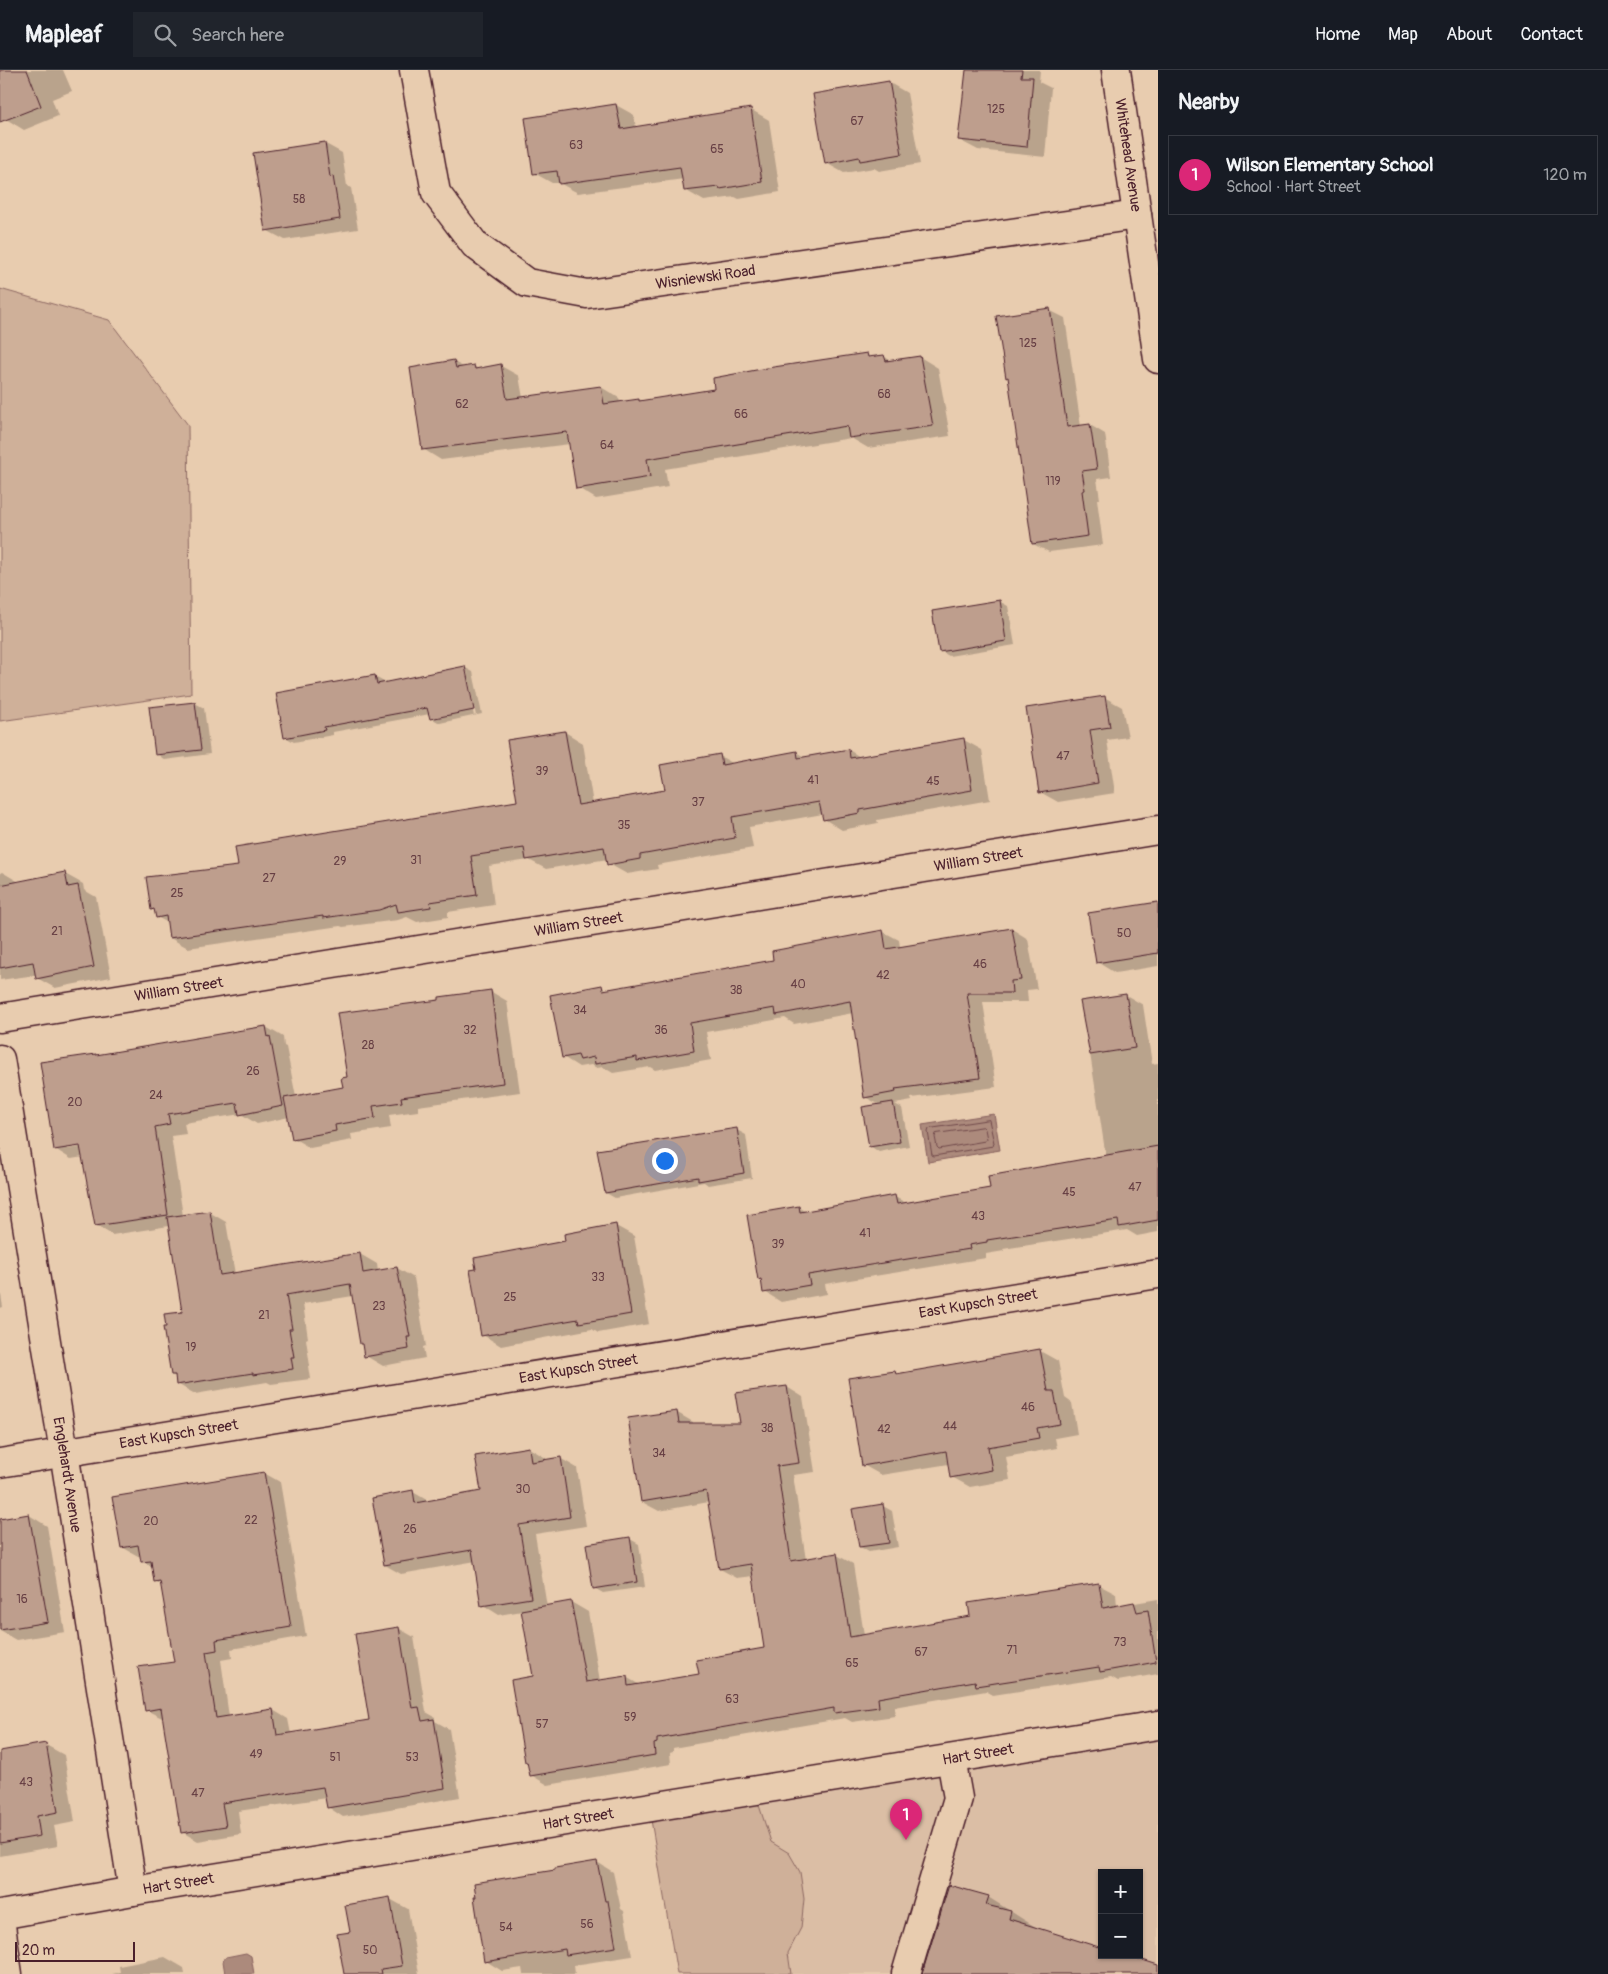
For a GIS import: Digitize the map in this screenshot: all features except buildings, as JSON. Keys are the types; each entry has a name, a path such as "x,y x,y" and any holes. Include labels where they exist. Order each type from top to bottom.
{"street":[{"name":"Wisniewski Road","path":"414,70 436,193 475,245 527,284 587,294 1137,214"},
{"name":"Whitehead Avenue","path":"1116,70 1158,359"},
{"name":"William Street","path":"0,1018 1158,830"},
{"name":"Englehardt Avenue","path":"0,1059 133,1890"},
{"name":"East Kupsch Street","path":"0,1462 1158,1274"},
{"name":"Hart Street","path":"0,1917 133,1890 1158,1725"},
{"path":"906,1974 958,1798 951,1759"},
{"path":"0,1917 8,1974"}],"shaded area":[{"path":"0,289 109,320 188,425 191,694 0,721"},
{"path":"1158,1725 1158,1974 677,1974 754,1790"},
{"path":"754,1790 771,1842 789,1853 800,1872 804,1899 801,1928 788,1953 791,1974 677,1974 649,1808"}],"water":[{"path":"994,1114 1000,1150 928,1162 922,1125"},
{"path":"246,1953 251,1956 254,1974 225,1974 223,1961 226,1957"}],"place":[{"name":"Wilson Elementary School","path":"906,1840"}]}
